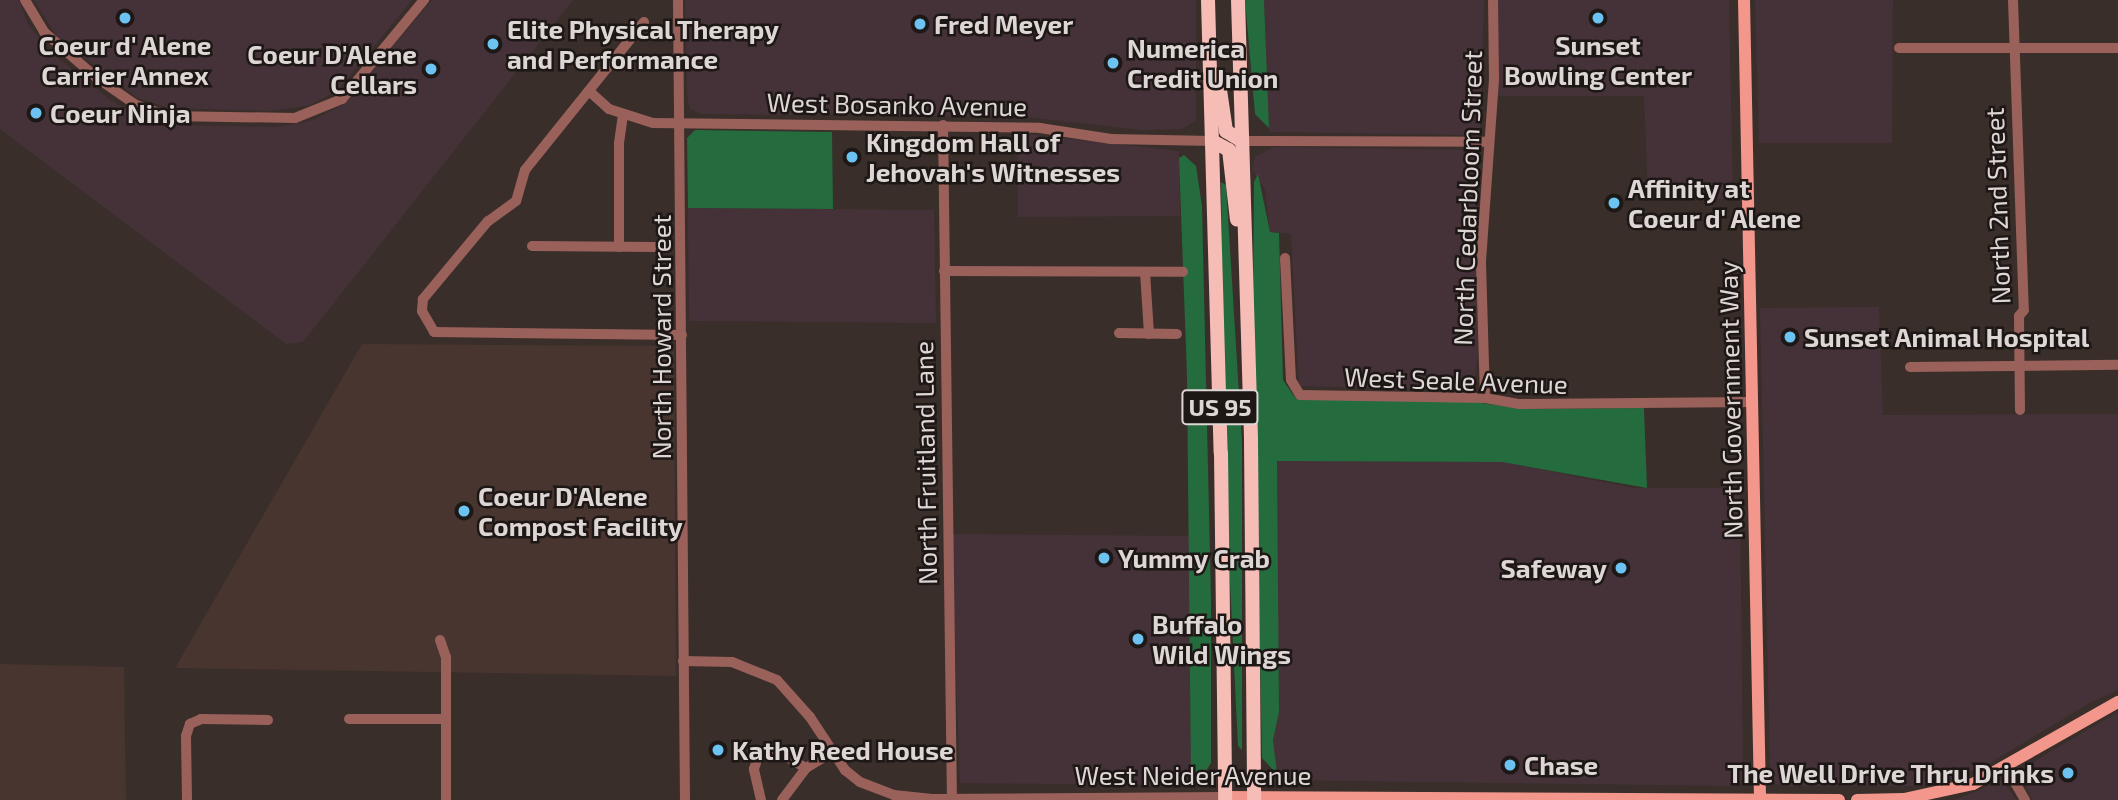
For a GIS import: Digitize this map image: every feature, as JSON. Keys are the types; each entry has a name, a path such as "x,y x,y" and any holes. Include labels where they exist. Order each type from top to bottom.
{"highway":[{"name":"US 95","path":"1208,0 1225,798"},
{"name":"US 95","path":"1238,0 1245,236 1254,798"},
{"path":"1209,33 1226,131 1242,141"},
{"path":"1212,141 1229,150 1237,219 1245,236"}],"main road":[{"name":"North Government Way","path":"1744,0 1760,799"},
{"path":"1857,800 1940,793 1973,784 2118,702"},
{"name":"West Neider Avenue","path":"1225,798 1839,800"}],"street":[{"path":"25,0 44,32 97,78 138,106 168,116 295,118 342,99 424,0"},
{"name":"North Howard Street","path":"678,0 685,800"},
{"name":"North Cedarbloom Street","path":"1485,398 1481,261 1489,142 1493,0"},
{"name":"North 2nd Street","path":"2013,0 2024,296 2020,410"},
{"path":"645,22 525,170 516,201 488,221 423,299 424,321 434,332 682,335"},
{"path":"1899,48 2118,48"},
{"name":"West Bosanko Avenue","path":"590,91 623,116 653,123 680,121 1040,128 1144,141 1212,141"},
{"path":"619,247 619,143 623,116"},
{"name":"North Fruitland Lane","path":"943,125 953,799"},
{"path":"1242,141 1489,142"},
{"path":"532,246 655,247"},
{"name":"West Seale Avenue","path":"1285,258 1291,380 1300,396 1485,398 1520,404 1752,402"},
{"path":"944,271 1182,272"},
{"path":"1146,272 1150,334"},
{"path":"1119,333 1177,334"},
{"path":"1910,367 2118,365"},
{"path":"440,640 446,657 446,800"},
{"name":"West Neider Avenue","path":"683,661 732,662 777,680 810,717 831,753 860,782 909,798 1225,798"},
{"path":"187,800 190,724 201,719 268,720"},
{"path":"349,719 446,719"},
{"path":"761,800 754,769 760,750 773,749 806,768"},
{"path":"782,800 806,768 831,753"},
{"path":"2006,767 2025,800"}],"shaded area":[{"path":"0,0 19,0 28,24 48,50 110,100 140,117 173,125 275,127 311,121 343,105 432,0 573,0 303,342 286,344 0,129"},
{"path":"34,0 412,0 338,90 311,105 271,111 169,108 138,98 58,38"},
{"path":"685,0 1196,0 1196,120 1182,129 1141,130 1026,117 701,114 690,109 687,95"},
{"path":"1264,0 1484,0 1480,130 1473,135 1269,132"},
{"path":"1498,0 1729,0 1733,199 1648,198 1644,96 1497,96"},
{"path":"1755,0 1893,0 1892,143 1759,143"},
{"path":"1017,133 1179,151 1180,216 1018,217"},
{"path":"1274,147 1476,150 1478,354 1473,391 1299,386 1291,234 1270,232 1265,190 1252,170 1255,157"},
{"path":"688,208 934,210 936,323 689,321"},
{"path":"1879,307 1883,415 2118,414 2118,690 2093,701 1988,764 1949,780 1921,786 1783,786 1774,783 1770,771 1760,308"},
{"path":"362,344 674,346 676,676 175,668"},
{"path":"1276,461 1502,462 1634,488 1740,488 1743,779 1734,786 1277,780 1273,740 1279,712"},
{"path":"951,534 1190,536 1191,785 960,783"},
{"path":"0,664 124,667 126,800 0,800"},
{"path":"2118,712 2118,800 2032,800 2019,770"},
{"path":"2001,780 2017,800 1954,800 1985,788"}],"green space":[{"path":"1245,0 1264,0 1269,128 1255,114"},
{"path":"695,130 832,132 833,209 688,208 687,138"},
{"path":"1184,155 1196,166 1202,206 1211,598 1211,763 1204,774 1191,780 1187,376 1179,158"},
{"path":"1258,174 1270,232 1279,233 1283,380 1296,399 1474,402 1523,409 1644,408 1647,488 1502,462 1277,461 1279,712 1273,740 1277,774 1262,758 1253,295 1254,182"},
{"path":"1221,182 1226,185 1242,442 1242,750 1238,746 1225,481"}],"place":[{"name":"Coeur d' Alene Carrier Annex","path":"125,18"},
{"name":"Sunset Bowling Center","path":"1598,18"},
{"name":"Fred Meyer","path":"920,24"},
{"name":"Elite Physical Therapy and Performance","path":"493,44"},
{"name":"Numerica Credit Union","path":"1113,63"},
{"name":"Coeur D'Alene Cellars","path":"431,69"},
{"name":"Coeur Ninja","path":"36,113"},
{"name":"Kingdom Hall of Jehovah's Witnesses","path":"852,157"},
{"name":"Affinity at Coeur d' Alene","path":"1614,203"},
{"name":"Sunset Animal Hospital","path":"1790,337"},
{"name":"Coeur D'Alene Compost Facility","path":"464,511"},
{"name":"Yummy Crab","path":"1104,558"},
{"name":"Safeway","path":"1621,568"},
{"name":"Buffalo Wild Wings","path":"1138,639"},
{"name":"Kathy Reed House","path":"718,750"},
{"name":"Chase","path":"1510,765"},
{"name":"The Well Drive Thru Drinks","path":"2068,773"}]}
